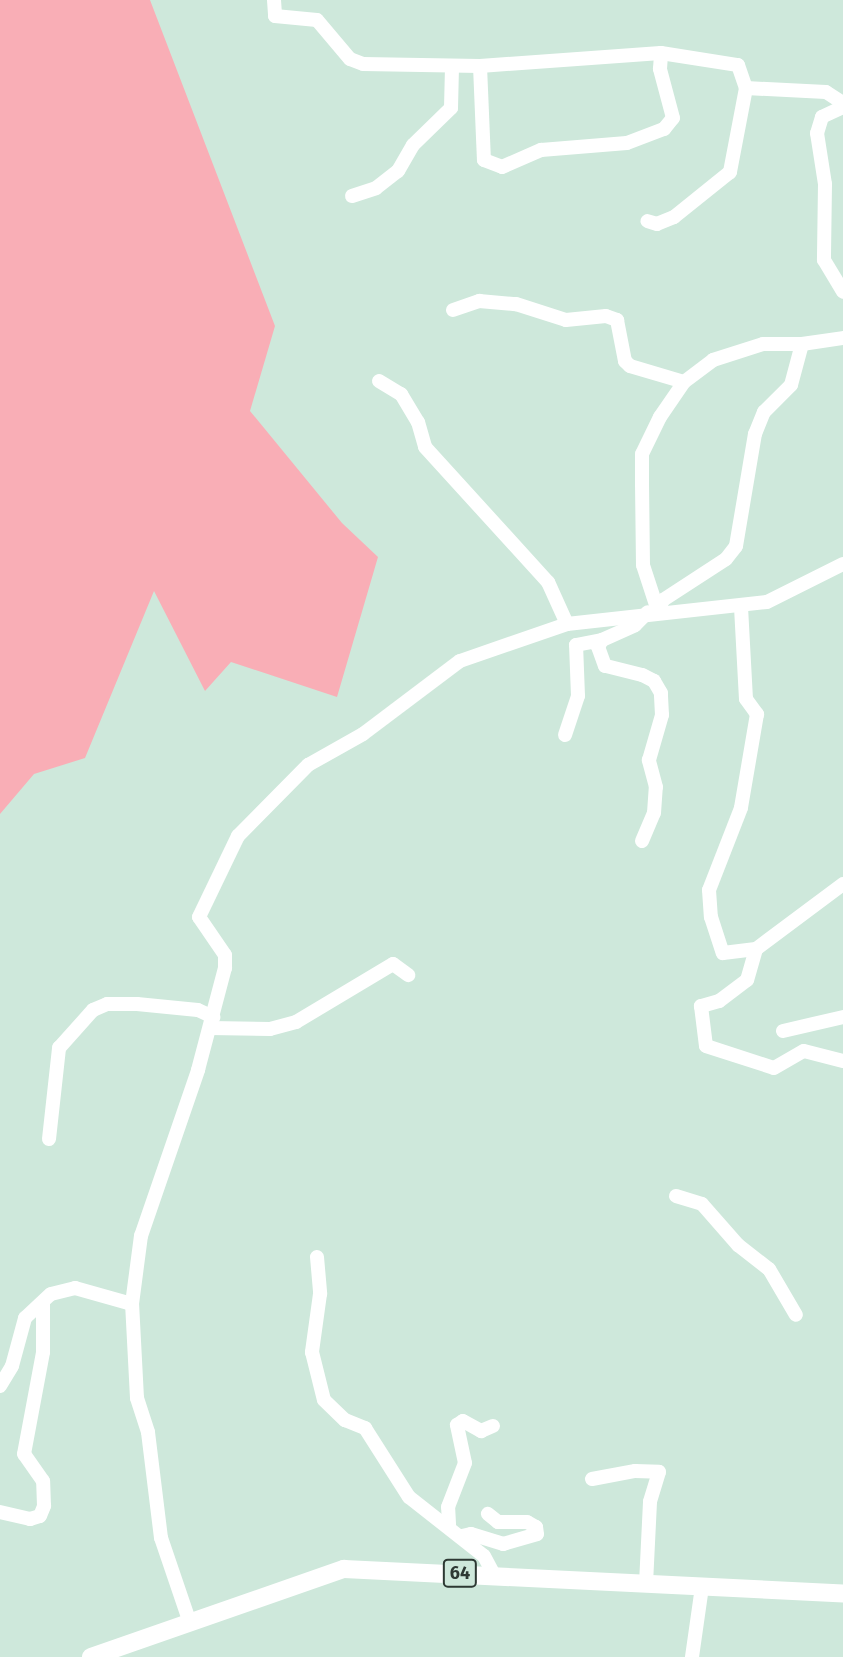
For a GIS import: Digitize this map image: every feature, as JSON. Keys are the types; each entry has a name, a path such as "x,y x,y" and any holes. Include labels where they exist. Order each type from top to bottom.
{"main road":[{"name":"64","path":"91,1657 344,1569 843,1593"}],"street":[{"path":"274,0 275,16 317,20 356,62 480,66 661,53 738,65 746,88 730,172 674,217 657,224 647,221"},
{"path":"480,66 484,160 502,167 541,150 585,149 658,134 673,118 660,69 661,53"},
{"path":"352,196 376,188 398,171 413,145 450,108 452,66"},
{"path":"746,88 826,92 843,105 822,117 817,133 825,184 824,260 843,292"},
{"path":"453,310 479,301 516,304 566,320 606,316 617,320 625,361 630,366 684,383"},
{"path":"653,612 643,565 642,454 684,383 725,356 763,344 802,344 843,338"},
{"path":"565,735 578,695 576,645 602,640 635,625 653,612 663,600 726,559 736,546 755,434 764,412 791,385 802,344"},
{"path":"379,381 401,394 418,422 425,447 548,582 567,624"},
{"path":"190,1623 161,1538 148,1432 137,1398 132,1304 141,1236 212,1022 225,955 199,917 215,880 252,818 308,765 363,734 460,661 567,624 653,612 741,607 783,595 843,564"},
{"path":"741,607 746,699 757,714 741,808 709,890 711,917 723,953 755,949 843,884"},
{"path":"602,640 599,660 605,666 642,675 654,681 661,693 663,715 649,760 656,787 654,813 642,841"},
{"path":"755,949 747,981 719,1001 701,1006 706,1046 774,1068 804,1051 843,1061"},
{"path":"49,1139 59,1048 93,1010 107,1004 147,1004 198,1010 212,1022 270,1029 296,1022 393,964 408,975"},
{"path":"783,1031 843,1017"},
{"path":"676,1196 702,1204 738,1245 769,1269 796,1315"},
{"path":"317,1257 320,1294 312,1352 324,1400 345,1420 365,1428 409,1497 449,1524 484,1556 494,1575"},
{"path":"0,1386 12,1366 19,1331 34,1307 51,1293 75,1288 132,1304"},
{"path":"0,1512 30,1519 40,1516 44,1506 43,1481 24,1454 43,1352 43,1302"},
{"path":"449,1524 448,1507 465,1464 457,1425 463,1421 481,1431 493,1426"},
{"path":"592,1479 635,1471 659,1472 650,1502 646,1584"},
{"path":"462,1536 471,1534 503,1544 537,1534 536,1527 527,1522 498,1522 488,1514"},
{"path":"692,1657 702,1587"}],"shaded area":[{"path":"0,0 150,0 275,326 250,411 342,523 378,557 337,697 231,662 205,691 154,591 85,758 34,774 0,814"}]}
